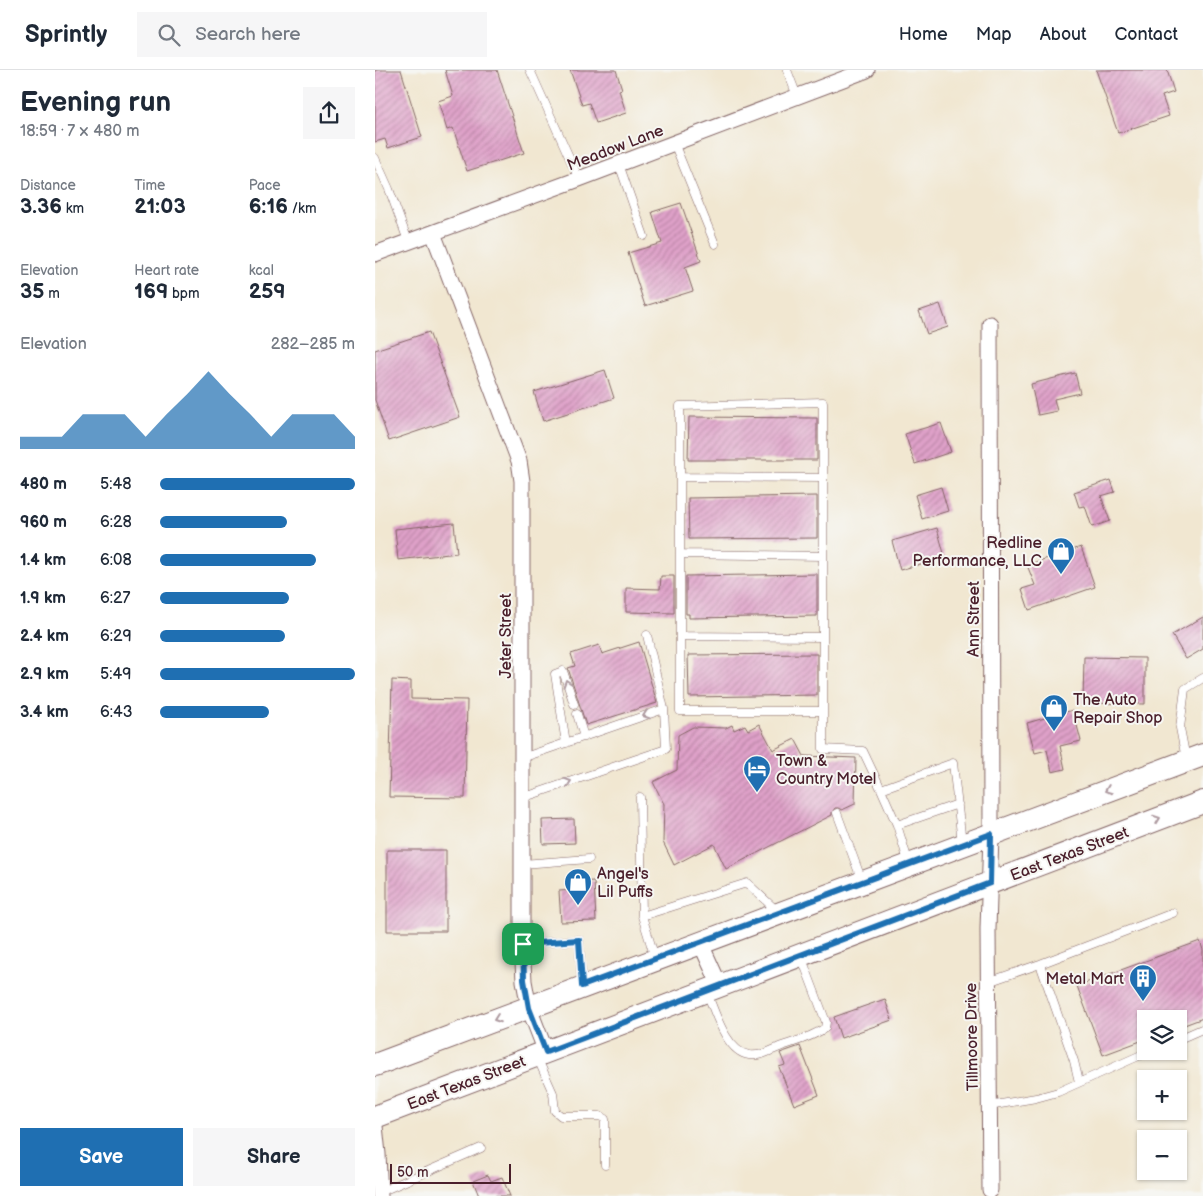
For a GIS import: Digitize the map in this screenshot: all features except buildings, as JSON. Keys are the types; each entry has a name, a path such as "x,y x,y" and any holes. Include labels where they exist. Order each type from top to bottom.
{"main road":[{"path":"375,1065 1195,758"},
{"name":"East Texas Street","path":"375,1117 1203,802"}],"street":[{"name":"Meadow Lane","path":"375,254 867,70"},
{"name":"Jeter Street","path":"433,233 519,461 522,482 524,980 541,1053"},
{"name":"Ann Street","path":"990,324 990,883"},
{"name":"Tillmoore Drive","path":"990,883 988,982 990,1190"},
{"path":"700,942 713,988"},
{"path":"375,1126 380,1194"}],"lane":[{"path":"530,70 579,179"},
{"path":"787,70 797,96"},
{"path":"674,143 715,244"},
{"path":"375,158 389,189 408,242"},
{"path":"619,164 643,236"},
{"path":"823,711 680,711 680,406 823,402 823,711 822,753 863,751 897,825 909,864"},
{"path":"680,477 823,478"},
{"path":"680,554 823,556"},
{"path":"522,798 666,749 664,709 647,635"},
{"path":"680,636 823,636"},
{"path":"566,743 555,674 563,671 574,704"},
{"path":"1195,758 1180,728 1185,689 1203,678"},
{"path":"522,758 664,709"},
{"path":"577,714 584,737"},
{"path":"881,789 953,763 962,845"},
{"path":"640,797 642,916 655,959"},
{"path":"897,825 958,804"},
{"path":"837,813 862,882"},
{"path":"523,864 589,859"},
{"path":"642,916 747,883 779,913"},
{"path":"988,982 1173,913"},
{"path":"523,944 579,940 582,986"},
{"path":"713,988 723,1031 731,1044 739,1052 749,1055 760,1054 817,1034 825,1028 825,1022 801,955"},
{"path":"1040,964 1074,1060 1079,1082"},
{"path":"1187,1036 1202,1029"},
{"path":"541,1053 553,1093 555,1110 561,1116 600,1116 605,1119 605,1165"},
{"path":"989,1106 1036,1098 1058,1092 1137,1057"},
{"path":"380,1194 481,1148"}],"place":[{"name":"Redline Performance, LLC","path":"1061,575"},
{"name":"The Auto Repair Shop","path":"1054,732"},
{"name":"Town & Country Motel","path":"757,793"},
{"name":"Angel's Lil Puffs","path":"578,906"},
{"name":"Metal Mart","path":"1143,1002"}],"route":[{"path":"991,834 990,883 546,1052 529,1008 524,980 523,944 579,940 582,986 991,834"}]}
